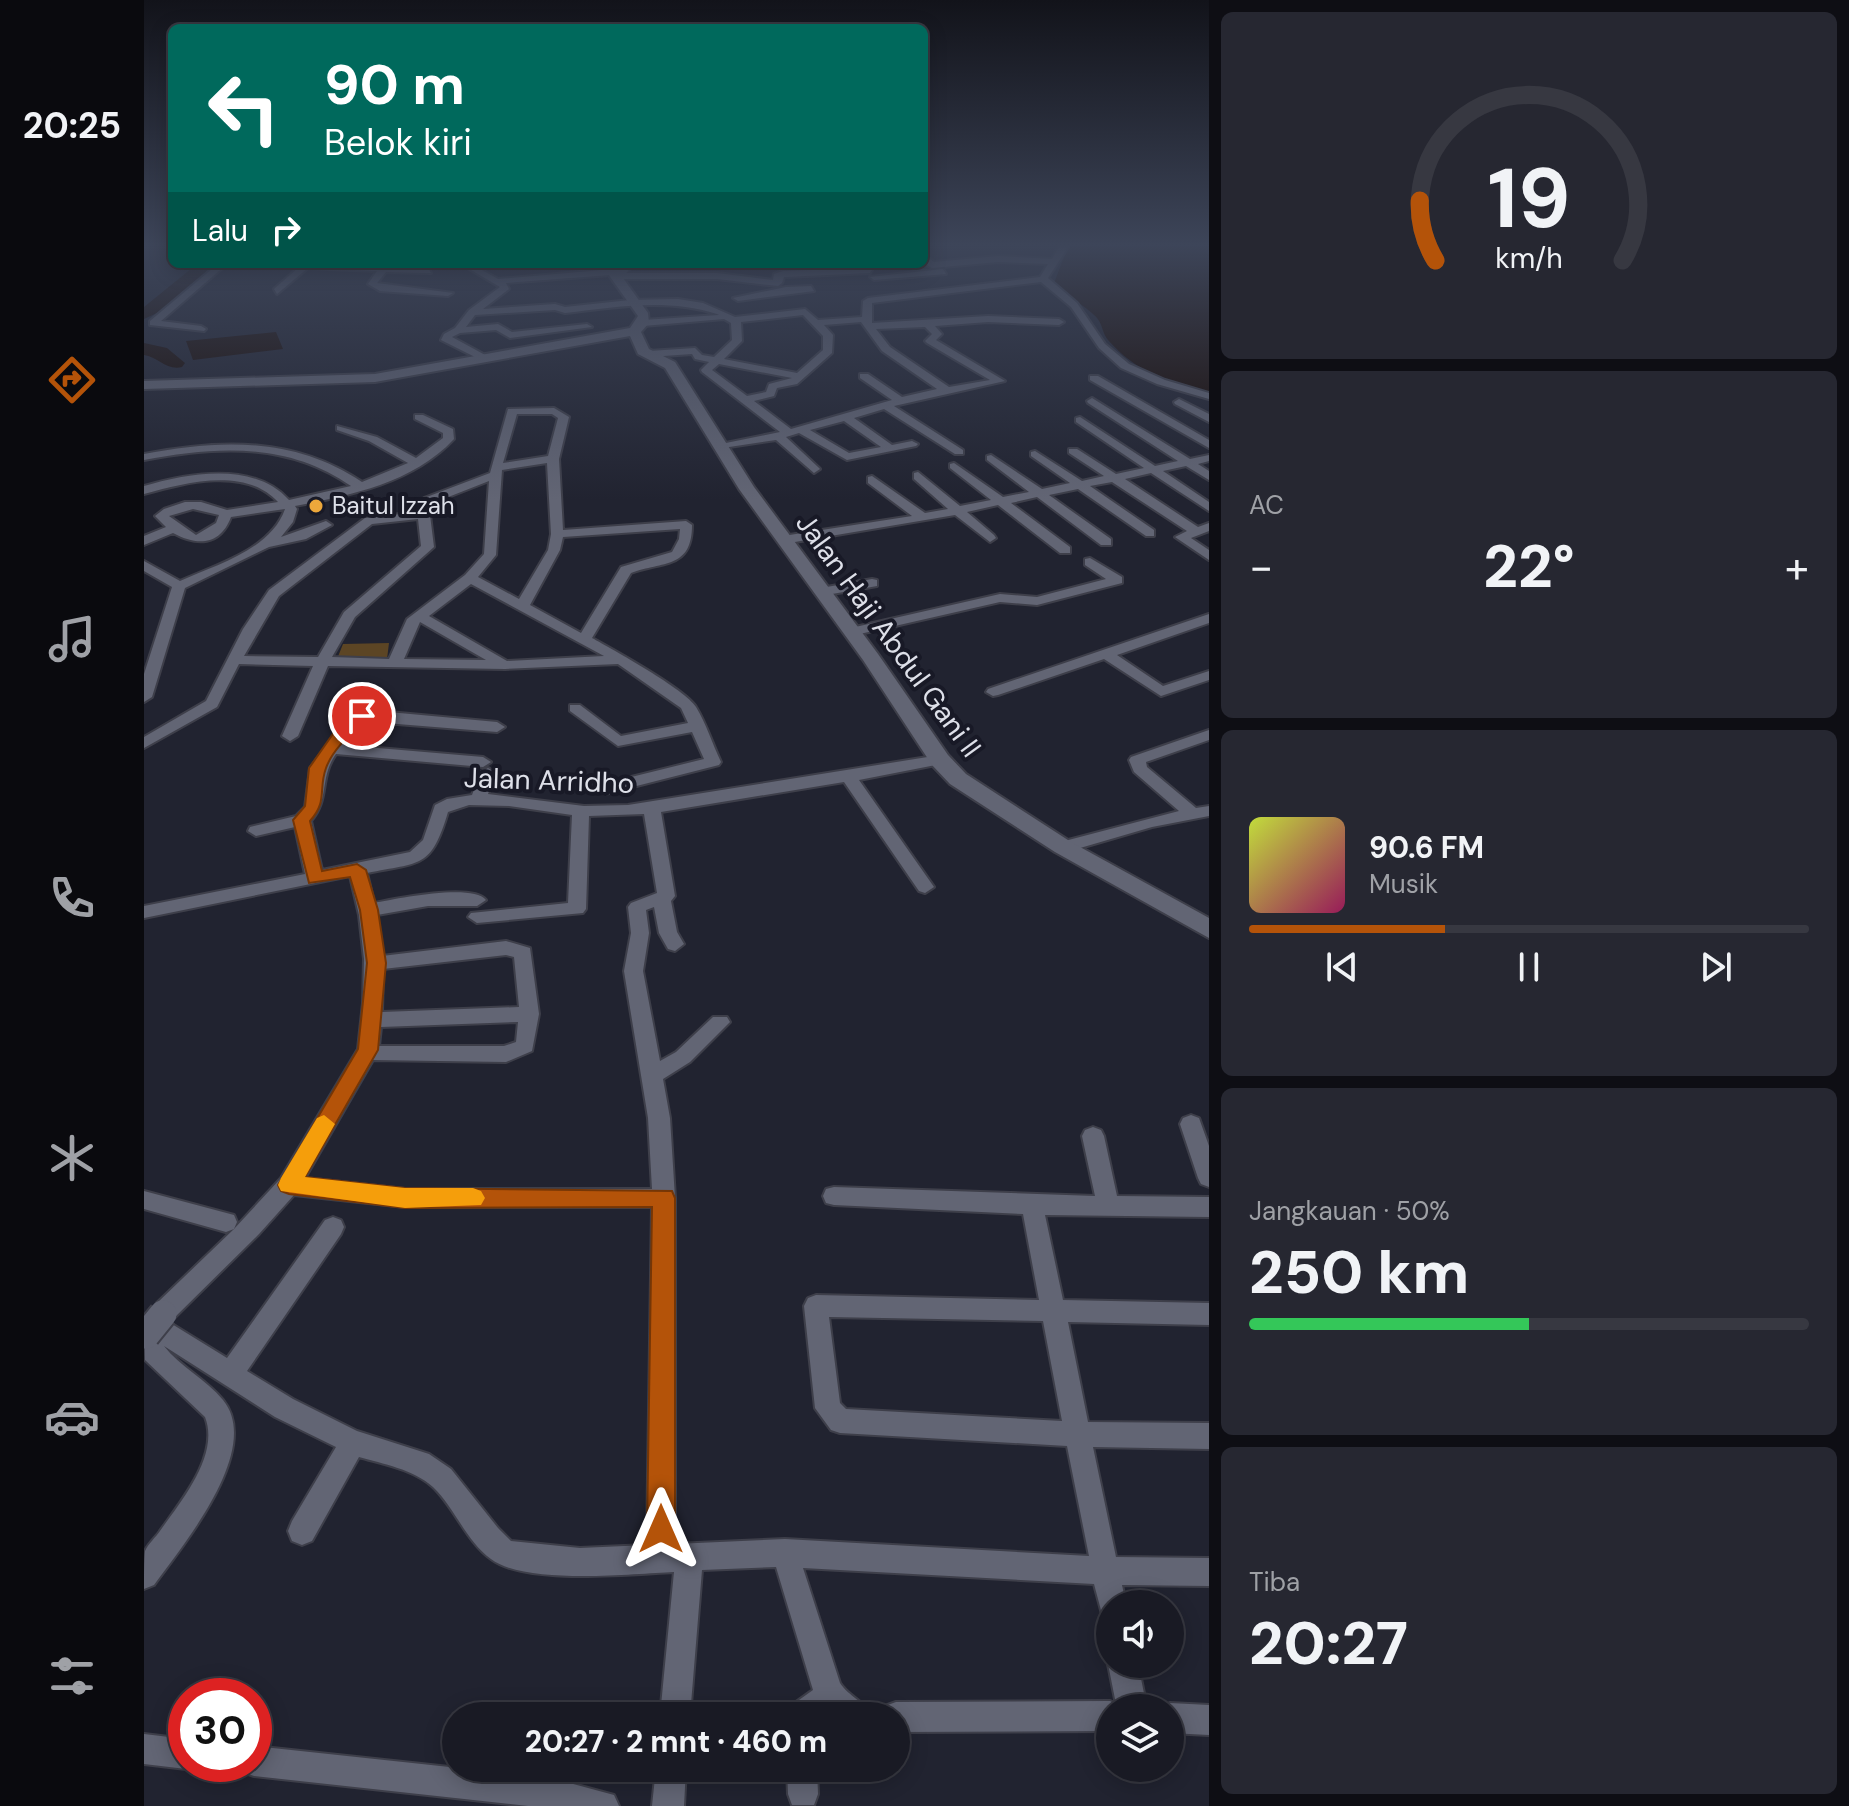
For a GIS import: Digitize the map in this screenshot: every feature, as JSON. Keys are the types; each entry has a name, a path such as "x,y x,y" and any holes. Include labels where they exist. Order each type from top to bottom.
{"street":[{"path":"456,331 446,340 483,358"},
{"path":"504,331 510,335 552,331"},
{"path":"555,331 569,344"},
{"path":"144,385 356,380 569,344 621,331"},
{"name":"Jalan Haji Abdul Gani II","path":"638,331 640,348 670,365 720,447 783,540 940,760 958,779 1063,847 1209,929"},
{"path":"734,331 735,346 707,364 706,370 789,433 814,469"},
{"path":"748,399 770,394 773,386 793,382 828,351 828,335 825,331"},
{"path":"874,331 886,349 946,390"},
{"path":"720,447 789,433 946,390 1000,381 930,341 937,334 935,331"},
{"path":"1092,331 1102,346 1125,366 1161,382 1209,396"},
{"path":"649,354 695,351 698,357 719,358 798,376"},
{"path":"864,376 902,402"},
{"path":"1094,378 1209,445"},
{"path":"1092,401 1209,476"},
{"path":"1179,402 1209,419"},
{"path":"886,406 959,452"},
{"path":"394,665 412,622 470,578 490,555 495,471 504,432 515,410 554,411 564,417 553,459 557,534 550,560 522,607"},
{"path":"1109,413 1080,420 1209,507"},
{"path":"225,514 222,524 201,538 191,538 161,516 179,508 203,506 225,514 363,488 443,445 449,434 445,428 419,417"},
{"path":"847,418 891,449"},
{"path":"341,428 373,439 415,462"},
{"path":"789,433 847,457 912,444"},
{"path":"145,456 212,447 277,449 322,461 363,488"},
{"path":"1073,451 1202,529"},
{"path":"1035,454 1150,533"},
{"path":"991,458 1106,542"},
{"path":"783,540 1001,503 1209,458"},
{"path":"290,736 322,662 349,615 428,547 424,515 431,498 495,471 553,459"},
{"path":"954,466 1065,550"},
{"path":"918,476 990,538"},
{"path":"144,490 175,481 231,479 264,488 288,504 291,516 286,526 267,543"},
{"path":"872,480 915,519"},
{"path":"144,743 200,714 220,695 250,629 274,593 369,521 424,515"},
{"path":"144,697 149,668 179,586 267,543 302,536 326,525"},
{"path":"557,534 686,525 687,537 681,552 626,570 584,639"},
{"path":"144,541 174,528"},
{"path":"1202,529 1181,537 1209,556"},
{"path":"851,632 1000,598 1037,601 1117,580 1090,562"},
{"path":"144,565 179,586"},
{"path":"470,578 621,660 688,706 714,759 709,765 605,789"},
{"path":"821,592 872,583"},
{"path":"419,616 505,665"},
{"path":"993,692 1209,618"},
{"path":"1106,654 1161,692 1209,675"},
{"path":"236,660 394,665 505,665 621,660"},
{"path":"575,708 613,738 623,742 699,726"},
{"path":"315,879 305,819 314,802 315,775 348,724 362,716 497,727"},
{"path":"1202,813 1136,763 1137,760 1209,735"},
{"path":"331,749 486,768 478,800"},
{"name":"Jalan Arridho","path":"144,912 416,857 431,842 444,805 478,800 581,811 652,809 759,790 850,779 940,760"},
{"path":"850,779 925,887"},
{"path":"652,809 666,892 662,899 668,933 675,944"},
{"path":"369,910 428,900 477,909 577,909 581,811"},
{"path":"1063,847 1151,822 1202,813"},
{"path":"256,831 305,819"},
{"path":"144,1575 180,1525 215,1465 222,1437 217,1412 153,1353 156,1325 289,1185 368,1050 376,963 369,910 357,870"},
{"path":"662,899 637,907 640,940 634,949 632,977 638,991 659,1118 664,1198 675,1556 675,1702"},
{"path":"368,1050 379,1054 514,1053 525,1046 529,1014 523,953 513,948 376,963"},
{"path":"372,1020 529,1014"},
{"path":"650,1077 683,1057 720,1022"},
{"path":"1191,1124 1209,1178"},
{"path":"1093,1136 1108,1205"},
{"path":"289,1185 405,1198 664,1198"},
{"path":"834,1196 1032,1205 1209,1207"},
{"path":"144,1200 226,1222"},
{"path":"1032,1205 1109,1590"},
{"path":"232,1372 333,1227"},
{"path":"1209,1314 818,1304 828,1408 840,1421 1077,1434 1209,1436"},
{"path":"156,1325 284,1408 353,1442 420,1463 442,1478 488,1538 502,1551 515,1556 580,1562 785,1553 1105,1571 1209,1572"},
{"path":"302,1531 353,1442"},
{"path":"785,1553 831,1695 837,1702"},
{"path":"822,1702 831,1695"},
{"path":"910,1717 1096,1716"},
{"path":"1184,1719 1209,1720"},
{"path":"144,1749 168,1752"},
{"path":"272,1763 551,1793 603,1806"},
{"path":"668,1806 670,1782"}],"shaded area":[{"path":"1103,331 1209,331 1209,394 1180,386 1141,368 1118,351"},
{"path":"276,332 283,349 193,360 186,341"},
{"path":"389,643 387,659 337,659 343,644"}],"waterway":[{"path":"144,349 160,352 175,363"}],"slow traffic":[{"path":"324,1124 289,1185 405,1198 473,1198"}],"place":[{"name":"Baitul Izzah","path":"316,506"}],"route":[{"path":"362,716 348,724 318,768 314,780 313,808 302,820 315,879 357,870 369,910 376,963 368,1050 289,1185 405,1198 664,1198 661,1529"}]}
